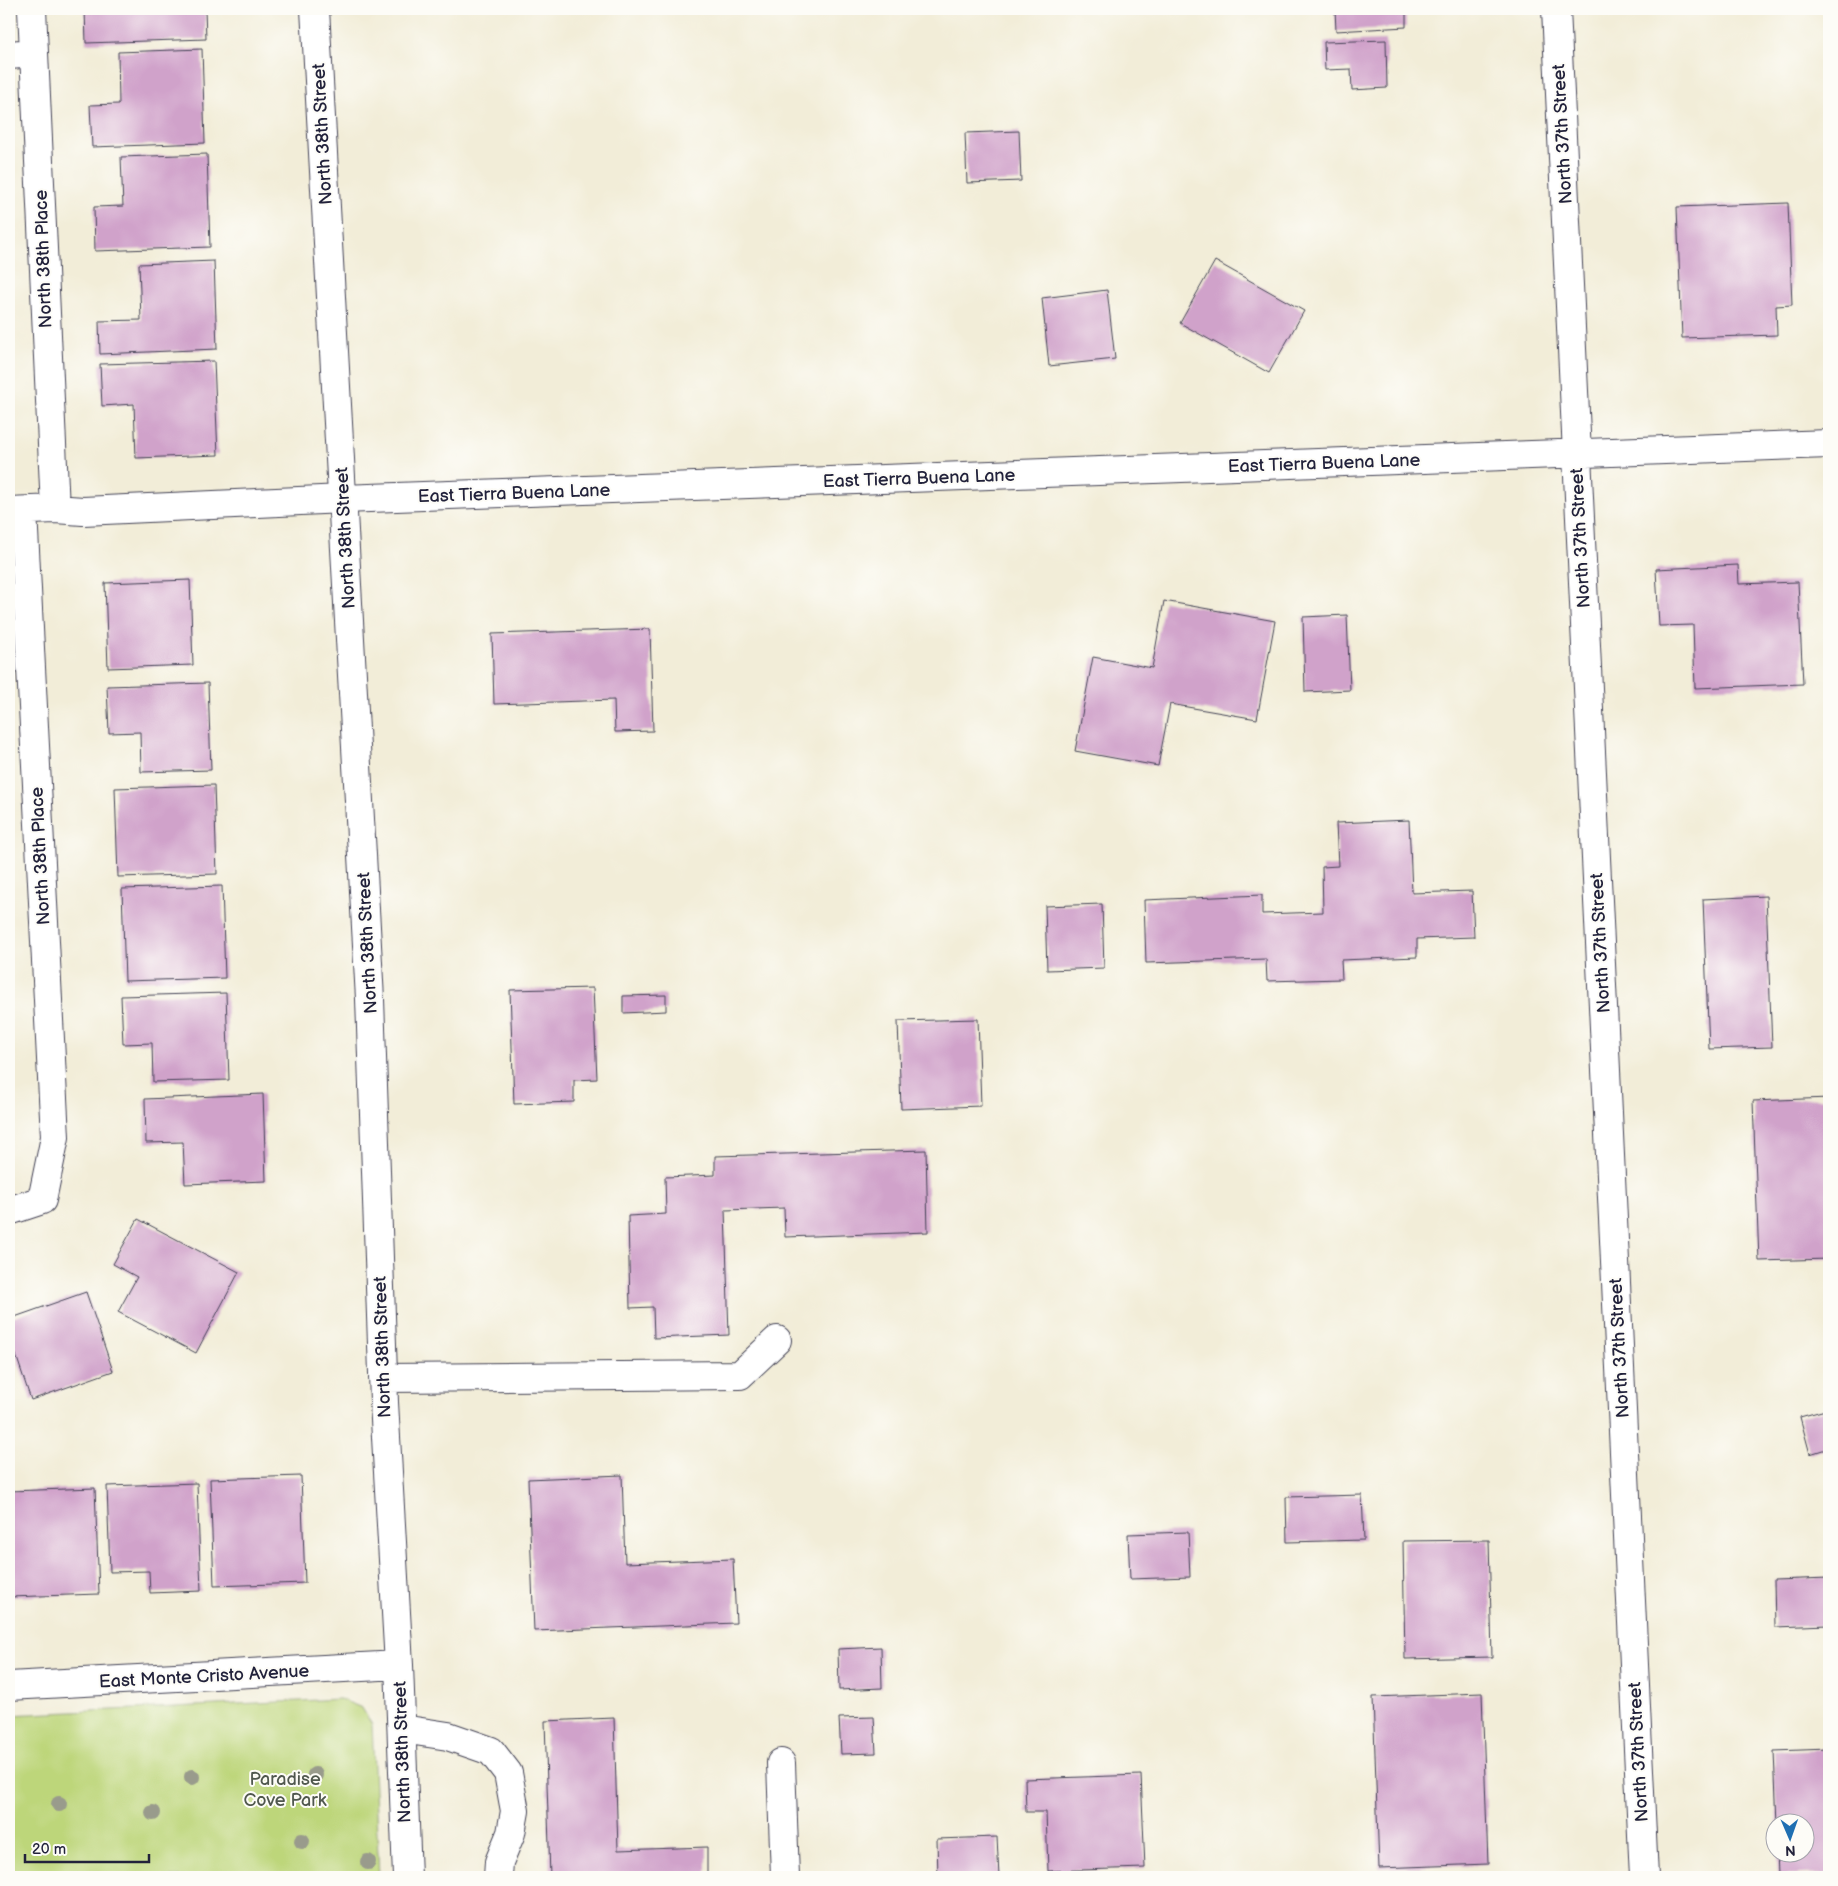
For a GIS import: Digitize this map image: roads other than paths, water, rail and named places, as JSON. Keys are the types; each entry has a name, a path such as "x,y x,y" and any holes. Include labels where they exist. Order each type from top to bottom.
{"street":[{"name":"North 38th Place","path":"32,9 22,54 55,510"},
{"name":"North 38th Street","path":"315,9 370,999 383,1378 400,1665 407,1877"},
{"name":"North 37th Street","path":"1556,9 1644,1877"},
{"name":"East Tierra Buena Lane","path":"16,511 83,511 343,499 1829,444"},
{"name":"North 38th Place","path":"9,1211 42,1200 55,1137 16,511"},
{"path":"383,1378 740,1375 777,1340"},
{"name":"East Monte Cristo Avenue","path":"9,1686 400,1665"},
{"path":"402,1729 448,1736 491,1751 508,1773 515,1811 512,1833 499,1862 498,1877"},
{"path":"781,1763 784,1877"}],"park label":[{"name":"Paradise Cove Park","path":"285,1789"}]}
